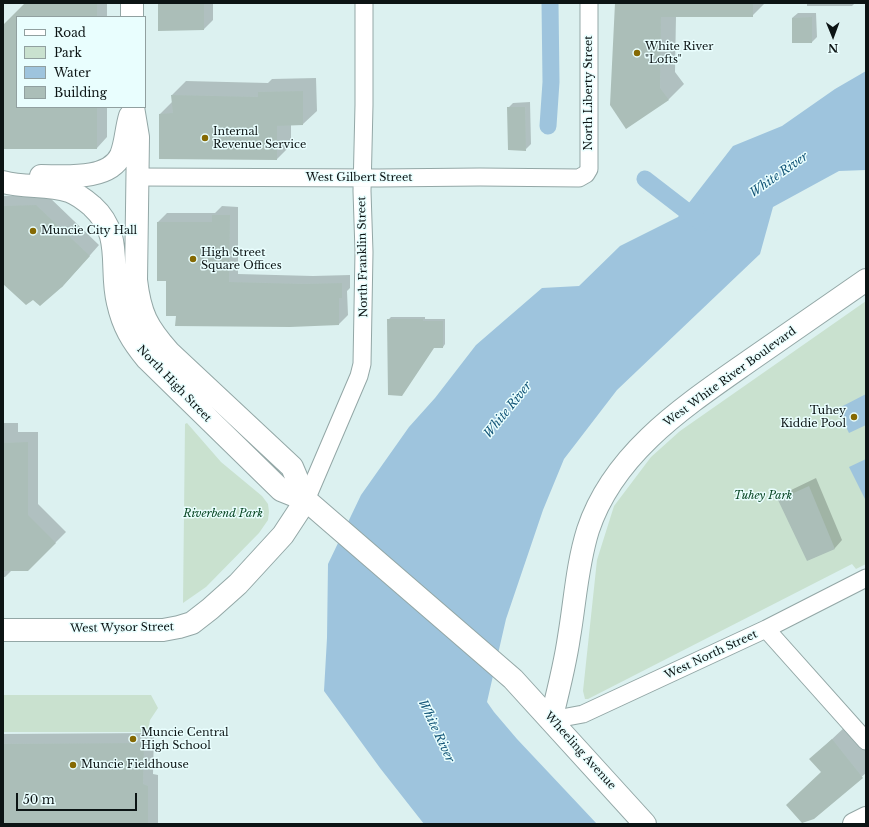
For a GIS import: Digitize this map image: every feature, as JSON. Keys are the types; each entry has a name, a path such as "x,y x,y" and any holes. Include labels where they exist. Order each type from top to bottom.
{"main road":[{"path":"132,3 132,16"},
{"path":"3,177 85,176 100,172 114,165 120,155 133,108"},
{"name":"North High Street","path":"133,108 138,137 136,280 138,300 143,317 154,335 169,352 292,467 306,500"},
{"name":"North High Street","path":"3,182 10,184 48,187 70,192 85,200 98,211 111,234 114,246 117,302 125,327 133,342 147,359 281,490 306,500 422,601"},
{"name":"West White River Boulevard","path":"551,720 562,679 583,550 589,529 608,490 634,452 669,420 714,386 866,280"},
{"name":"West Wysor Street","path":"3,630 164,630 192,623 210,610 238,584 283,534 306,500"},
{"name":"Wheeling Avenue","path":"422,601 513,680 645,824"},
{"path":"3,638 37,629"},
{"path":"854,824 866,818"}],"street":[{"name":"North Franklin Street","path":"306,500 360,376 362,364 364,252 362,191 364,3"},
{"name":"North Liberty Street","path":"579,178 586,174 589,169 589,3"},
{"name":"West Gilbert Street","path":"138,177 579,178"},
{"name":"West North Street","path":"551,720 583,714 766,628 866,578"},
{"path":"766,628 866,741"}],"green space":[{"name":"Tuhey Park","path":"866,301 866,564 856,569 852,564 588,699 585,699 583,691 597,560 614,506 651,457 680,431"},
{"name":"Riverbend Park","path":"187,423 221,462 262,496 268,504 269,512 268,520 259,533 206,587 183,603 185,424"},
{"path":"3,695 151,695 158,708 150,720 148,732 3,732"}],"water":[{"name":"White River","path":"866,71 866,170 839,171 773,207 760,254 617,390 564,459 543,510 506,619 487,702 517,739 597,824 424,824 380,768 324,691 327,638 328,564 361,495 409,427 435,398 476,345 542,288 579,286 620,246 678,217 733,146 782,126 835,89"},
{"name":"Tuhey Kiddie Pool","path":"866,394 866,425 849,433 837,409"},
{"path":"866,459 866,501 849,467"}],"building":[{"path":"25,3 97,3 97,16 16,16 16,108 97,108 97,149 3,149 3,25"},
{"path":"158,3 204,3 204,30 158,31"},
{"name":"White River \"Lofts\"","path":"615,3 753,3 753,17 661,17 660,88 669,100 626,129 610,105"},
{"path":"812,17 812,43 792,43 792,18"},
{"name":"Internal Revenue Service","path":"303,91 303,125 277,126 277,160 159,159 159,114 173,113 171,95 258,97 258,92"},
{"path":"507,107 525,107 526,151 508,150"},
{"name":"Muncie City Hall","path":"36,205 90,256 62,287 40,306 33,300 26,305 3,284 3,206"},
{"path":"212,215 230,215 229,282 304,284 342,283 342,298 339,298 339,325 290,327 175,326 176,316 166,316 166,281 157,281 157,222 212,222"},
{"path":"387,319 423,319 423,321 443,321 443,348 434,348 402,396 388,395"},
{"path":"28,442 28,515 56,543 28,571 3,571 3,443"},
{"path":"809,486 835,549 807,561 778,500"},
{"path":"832,739 863,778 814,819 802,823 786,805 821,772 809,759"},
{"name":"Muncie Fieldhouse","path":"144,743 143,784 148,786 148,824 3,824 3,744"}],"waterway":[{"path":"548,126 551,82 550,3"},
{"path":"645,179 702,223"}],"place":[{"name":"White River \"Lofts\"","path":"637,53"},
{"name":"Internal Revenue Service","path":"205,138"},
{"name":"Muncie City Hall","path":"33,231"},
{"name":"High Street Square Offices","path":"193,259"},
{"name":"Tuhey Kiddie Pool","path":"854,417"},
{"name":"Muncie Central High School","path":"133,739"},
{"name":"Muncie Fieldhouse","path":"73,765"}]}
